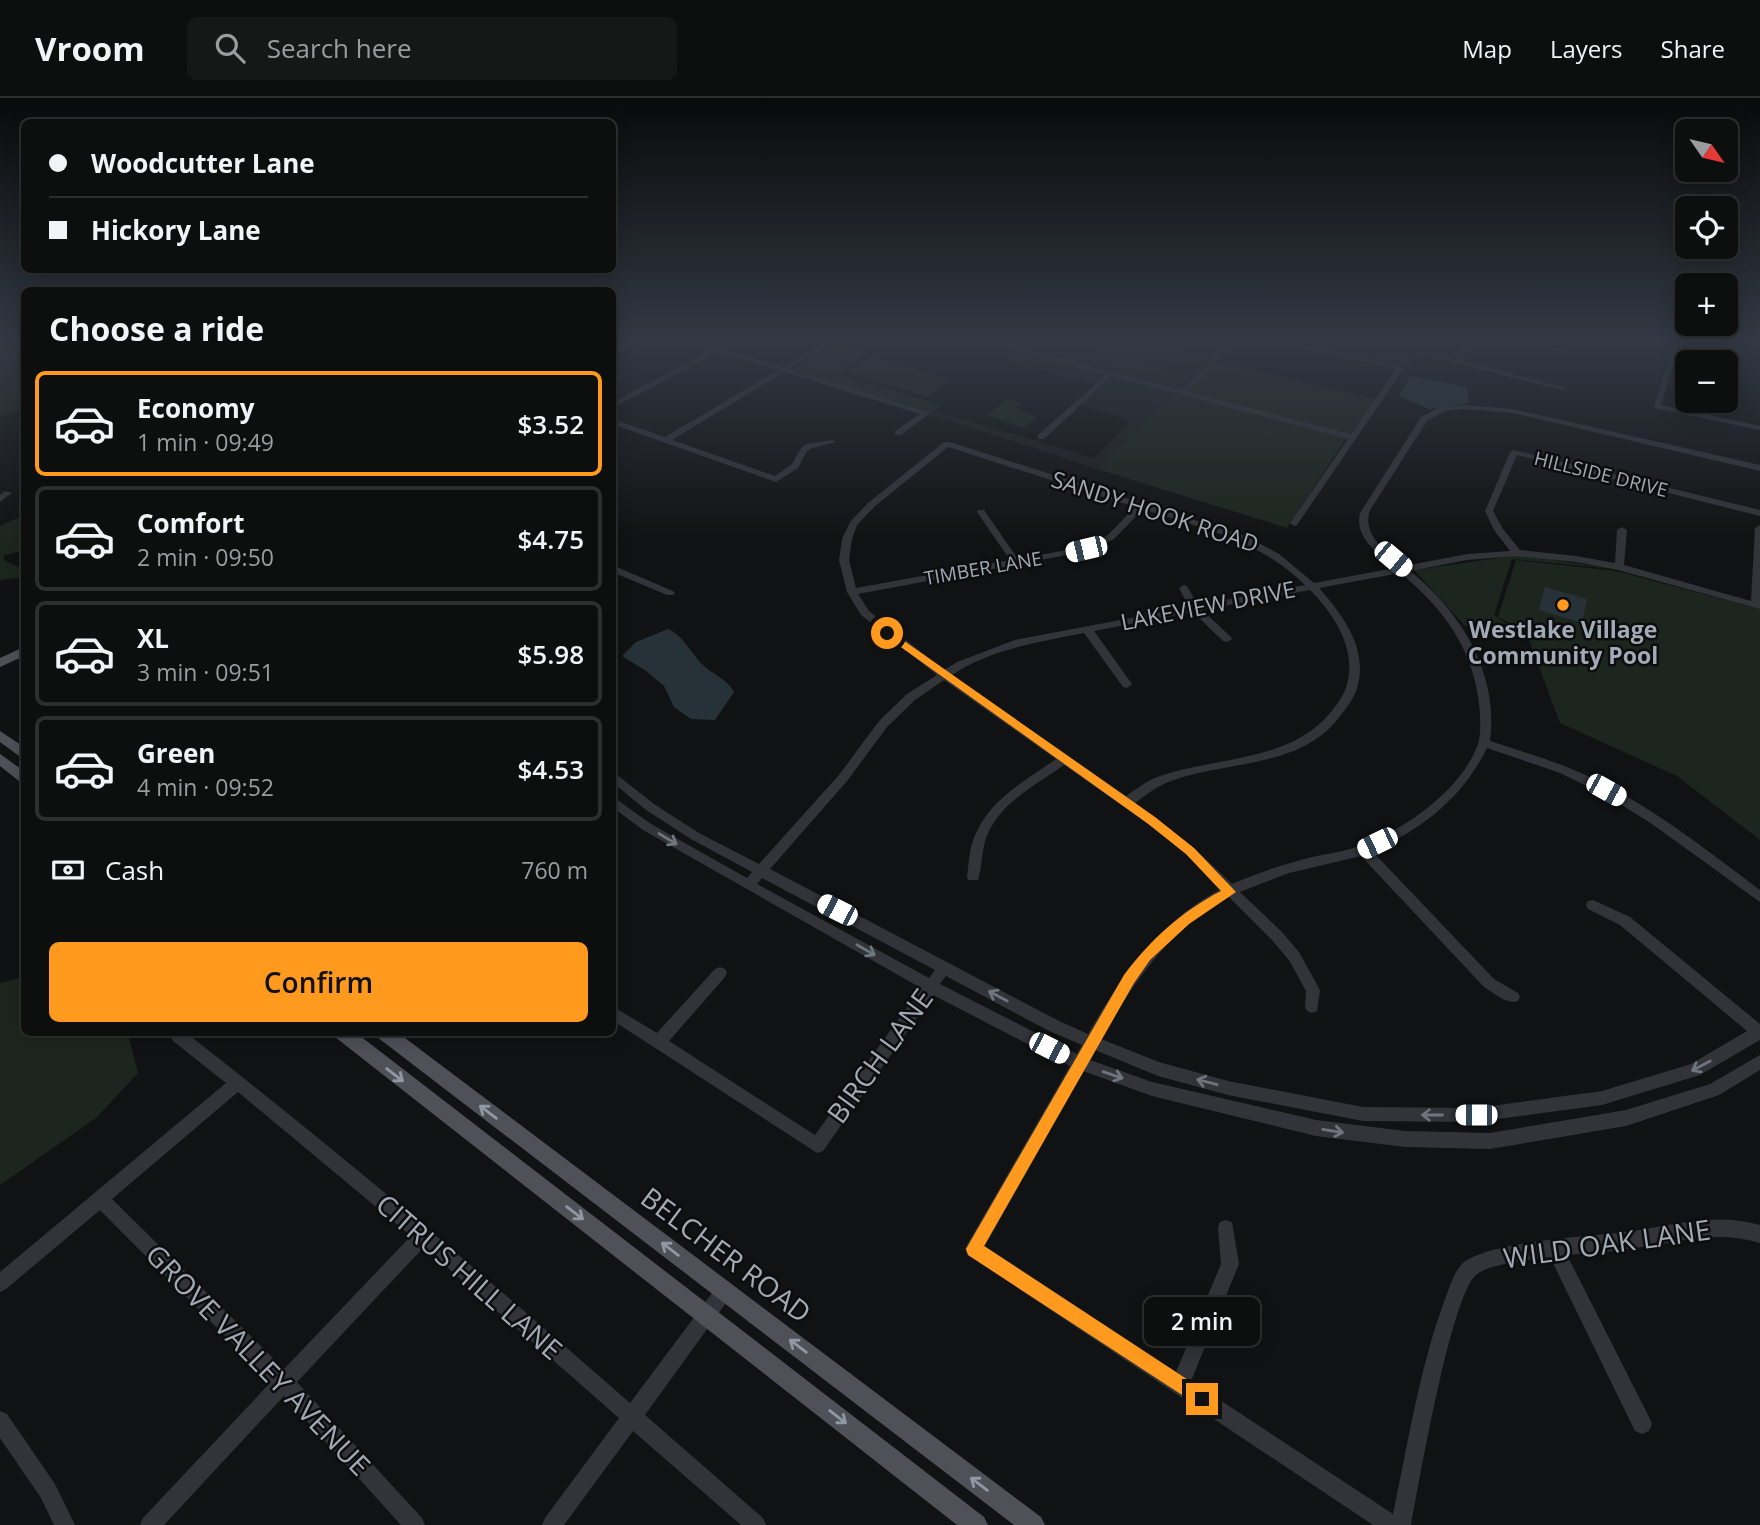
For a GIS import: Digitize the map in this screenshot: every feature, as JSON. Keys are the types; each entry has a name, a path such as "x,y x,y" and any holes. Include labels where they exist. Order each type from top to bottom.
{"main road":[{"path":"0,663 21,652"},
{"path":"0,735 21,751"},
{"path":"0,759 21,776"},
{"path":"346,1036 976,1525"},
{"name":"BELCHER ROAD","path":"388,1036 1033,1525"}],"street":[{"path":"666,440 720,408"},
{"path":"898,433 926,413 908,408"},
{"path":"1041,437 1074,408"},
{"path":"1241,408 1351,437"},
{"path":"1294,523 1372,408"},
{"path":"1391,1525 974,1249 1091,1042 1146,957 1184,920 1204,905 1230,892 1264,876 1363,850 1416,822 1453,790 1484,743 1485,701 1482,683 1466,639 1445,609 1367,535 1362,518 1424,419 1443,410 1466,408"},
{"path":"1478,408 1513,411 1760,468"},
{"path":"1664,408 1760,428"},
{"path":"616,422 776,479 795,466 809,446 832,442"},
{"name":"SANDY HOOK ROAD","path":"852,592 844,559 853,524 872,505 947,444 1245,539 1268,549 1310,586 1340,621 1354,652 1355,673 1351,692 1336,718 1299,745 1256,759 1167,778 1147,787 1126,803"},
{"name":"HILLSIDE DRIVE","path":"1517,553 1499,530 1489,511 1514,452 1760,513"},
{"name":"TIMBER LANE","path":"852,592 1092,547 1111,537 1141,506"},
{"path":"981,512 1015,561"},
{"path":"1758,605 1760,528"},
{"path":"1619,566 1622,530"},
{"name":"LAKEVIEW DRIVE","path":"748,885 843,778 883,724 911,697 969,660 1015,643 1467,557 1517,553 1619,566 1758,605"},
{"path":"616,570 670,593"},
{"path":"1184,588 1195,609 1227,639"},
{"path":"852,592 865,613 944,675 1190,851 1276,934 1294,956 1313,990 1312,1007"},
{"path":"1086,628 1127,684"},
{"path":"1484,743 1588,781 1624,800 1655,819 1760,897"},
{"path":"974,876 980,837 991,817 1009,798 1065,759"},
{"path":"616,778 650,807 695,836 944,968 1091,1042 1158,1069 1228,1088 1351,1112 1476,1115 1602,1098 1695,1070 1760,1032 1625,921 1592,905"},
{"path":"616,803 647,827 748,885 930,986 1080,1063 1152,1089 1317,1128 1405,1139 1490,1141 1626,1118 1714,1090 1760,1062"},
{"path":"1363,850 1489,983 1513,997"},
{"name":"BIRCH LANE","path":"658,1043 817,1145 944,968"},
{"path":"616,1015 658,1043 720,973"},
{"name":"CITRUS HILL LANE","path":"177,1036 238,1082 422,1236 757,1525"},
{"path":"0,1283 238,1082"},
{"name":"GROVE VALLEY AVENUE","path":"100,1198 285,1382 415,1525"},
{"name":"WILD OAK LANE","path":"1401,1525 1451,1305 1468,1269 1500,1255 1636,1240 1709,1226 1760,1234"},
{"path":"1181,1385 1230,1264 1226,1228"},
{"path":"150,1525 422,1236"},
{"path":"1555,1250 1642,1424"},
{"path":"552,1525 724,1290"},
{"path":"0,1421 48,1491 65,1525"}],"shaded area":[{"path":"0,408 21,408 21,409 0,417"},
{"path":"909,408 938,408 930,414"},
{"path":"996,408 1016,408 1037,417 1024,428 987,415"},
{"path":"1089,408 1157,408 1096,469 930,414 934,411 1094,458 1131,421"},
{"path":"1157,408 1236,408 1347,437 1287,528 1097,469 1110,452"},
{"path":"1245,408 1370,408 1351,433 1339,433"},
{"path":"21,516 21,551 3,556 4,560 21,568 21,577 0,580 0,526"},
{"path":"1520,555 1615,569 1512,559 1494,615 1507,624 1465,626 1414,570"},
{"path":"1516,560 1616,571 1760,609 1760,840 1677,776 1560,723 1526,632 1498,617"},
{"name":"Westlake Village Community Pool","path":"1545,587 1587,599 1582,623 1539,610"},
{"path":"668,629 679,636 704,666 724,680 734,692 715,720 691,719 674,707 664,686 622,656 636,642"},
{"path":"21,978 21,1036 129,1036 138,1073 96,1118 0,1185 0,983"}],"place":[{"name":"Westlake Village Community Pool","path":"1563,605"}],"route":[{"path":"887,633 1151,820 1190,851 1230,892 1204,905 1184,920 1146,957 1129,979 974,1249 1202,1399"}]}
